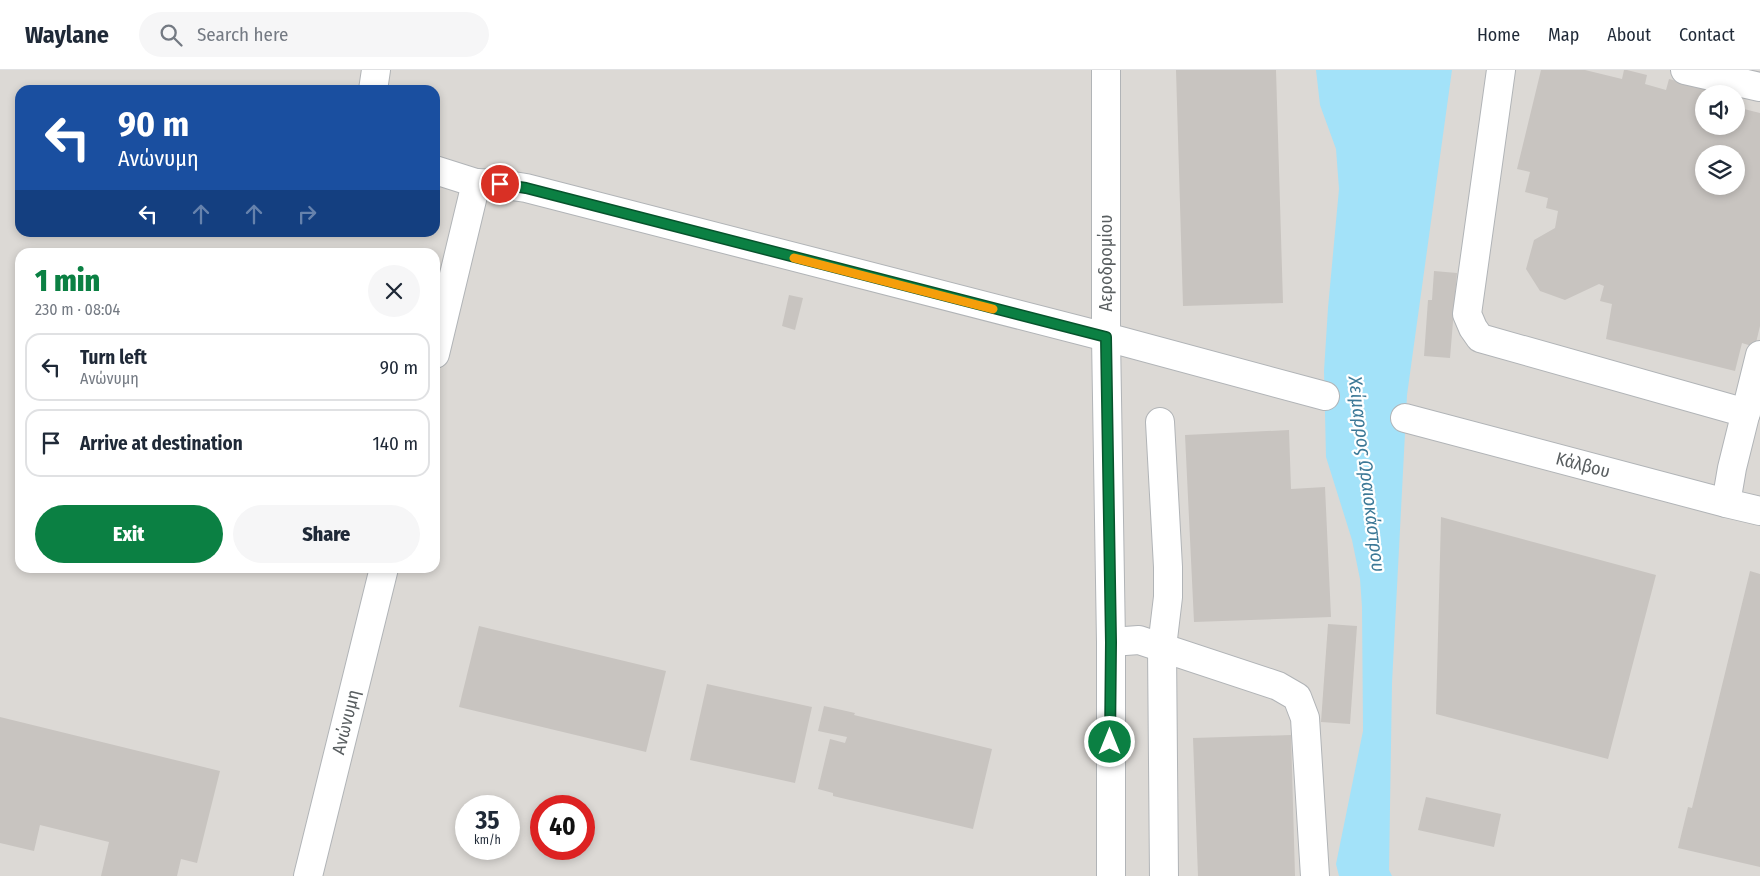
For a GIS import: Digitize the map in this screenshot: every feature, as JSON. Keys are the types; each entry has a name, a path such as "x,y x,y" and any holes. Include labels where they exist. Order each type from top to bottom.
{"street":[{"path":"374,85 376,70"},
{"name":"Αεροδρομίου","path":"1106,70 1106,337 1111,642 1111,876"},
{"path":"1501,70 1467,314 1480,338 1746,413"},
{"path":"1685,70 1760,87"},
{"path":"440,172 476,183 526,188 1106,337 1325,396"},
{"path":"440,333 476,183"},
{"path":"1726,503 1732,468 1760,355"},
{"name":"Κάλβου","path":"1405,418 1760,511"},
{"path":"1160,422 1168,567 1168,597 1162,647 1164,876"},
{"name":"Ανώνυμη","path":"308,876 383,573"},
{"path":"1111,642 1139,640 1278,686 1297,697 1305,718 1315,876"}],"shaded area":[{"path":"0,70 1760,70 1760,876 0,876"}],"water":[{"name":"Χείμαρρος Ωραιοκάστρου","path":"1316,70 1452,70 1407,395 1392,683 1389,870 1392,876 1339,876 1336,864 1363,731 1362,607 1360,579 1352,540 1326,457 1324,371 1339,189 1336,149 1320,105"}],"building":[{"path":"1176,70 1276,70 1283,303 1183,306"},
{"path":"1541,70 1585,70 1622,79 1624,70 1627,70 1647,75 1645,84 1666,90 1669,79 1695,86 1695,135 1745,135 1745,109 1760,113 1760,326 1755,347 1742,343 1735,371 1606,339 1612,304 1600,301 1604,286 1599,284 1565,300 1540,291 1526,269 1534,240 1555,228 1558,211 1546,208 1548,198 1525,192 1530,172 1517,169"},
{"path":"1434,271 1457,273 1450,358 1424,356 1428,300 1432,300"},
{"path":"789,295 803,298 795,330 782,326"},
{"path":"1289,430 1291,489 1325,487 1331,617 1194,622 1185,435"},
{"path":"1441,517 1656,575 1608,759 1436,714"},
{"path":"1750,571 1760,574 1760,867 1678,848 1688,807 1692,808"},
{"path":"1328,624 1357,626 1350,724 1321,722"},
{"path":"479,626 666,671 646,752 459,707"},
{"path":"707,684 812,707 795,783 690,760"},
{"path":"824,706 992,749 973,829 833,796 833,793 818,789 830,739 845,743 847,737 818,731"},
{"path":"0,717 220,771 197,863 181,859 177,876 101,876 109,842 40,825 34,851 0,843"},
{"path":"1291,735 1295,876 1198,876 1193,738"},
{"path":"1426,797 1501,814 1494,847 1418,830"}],"slow traffic":[{"path":"794,258 993,309"}],"route":[{"path":"500,184 526,188 1022,317 1106,337 1111,642 1110,742"}]}
